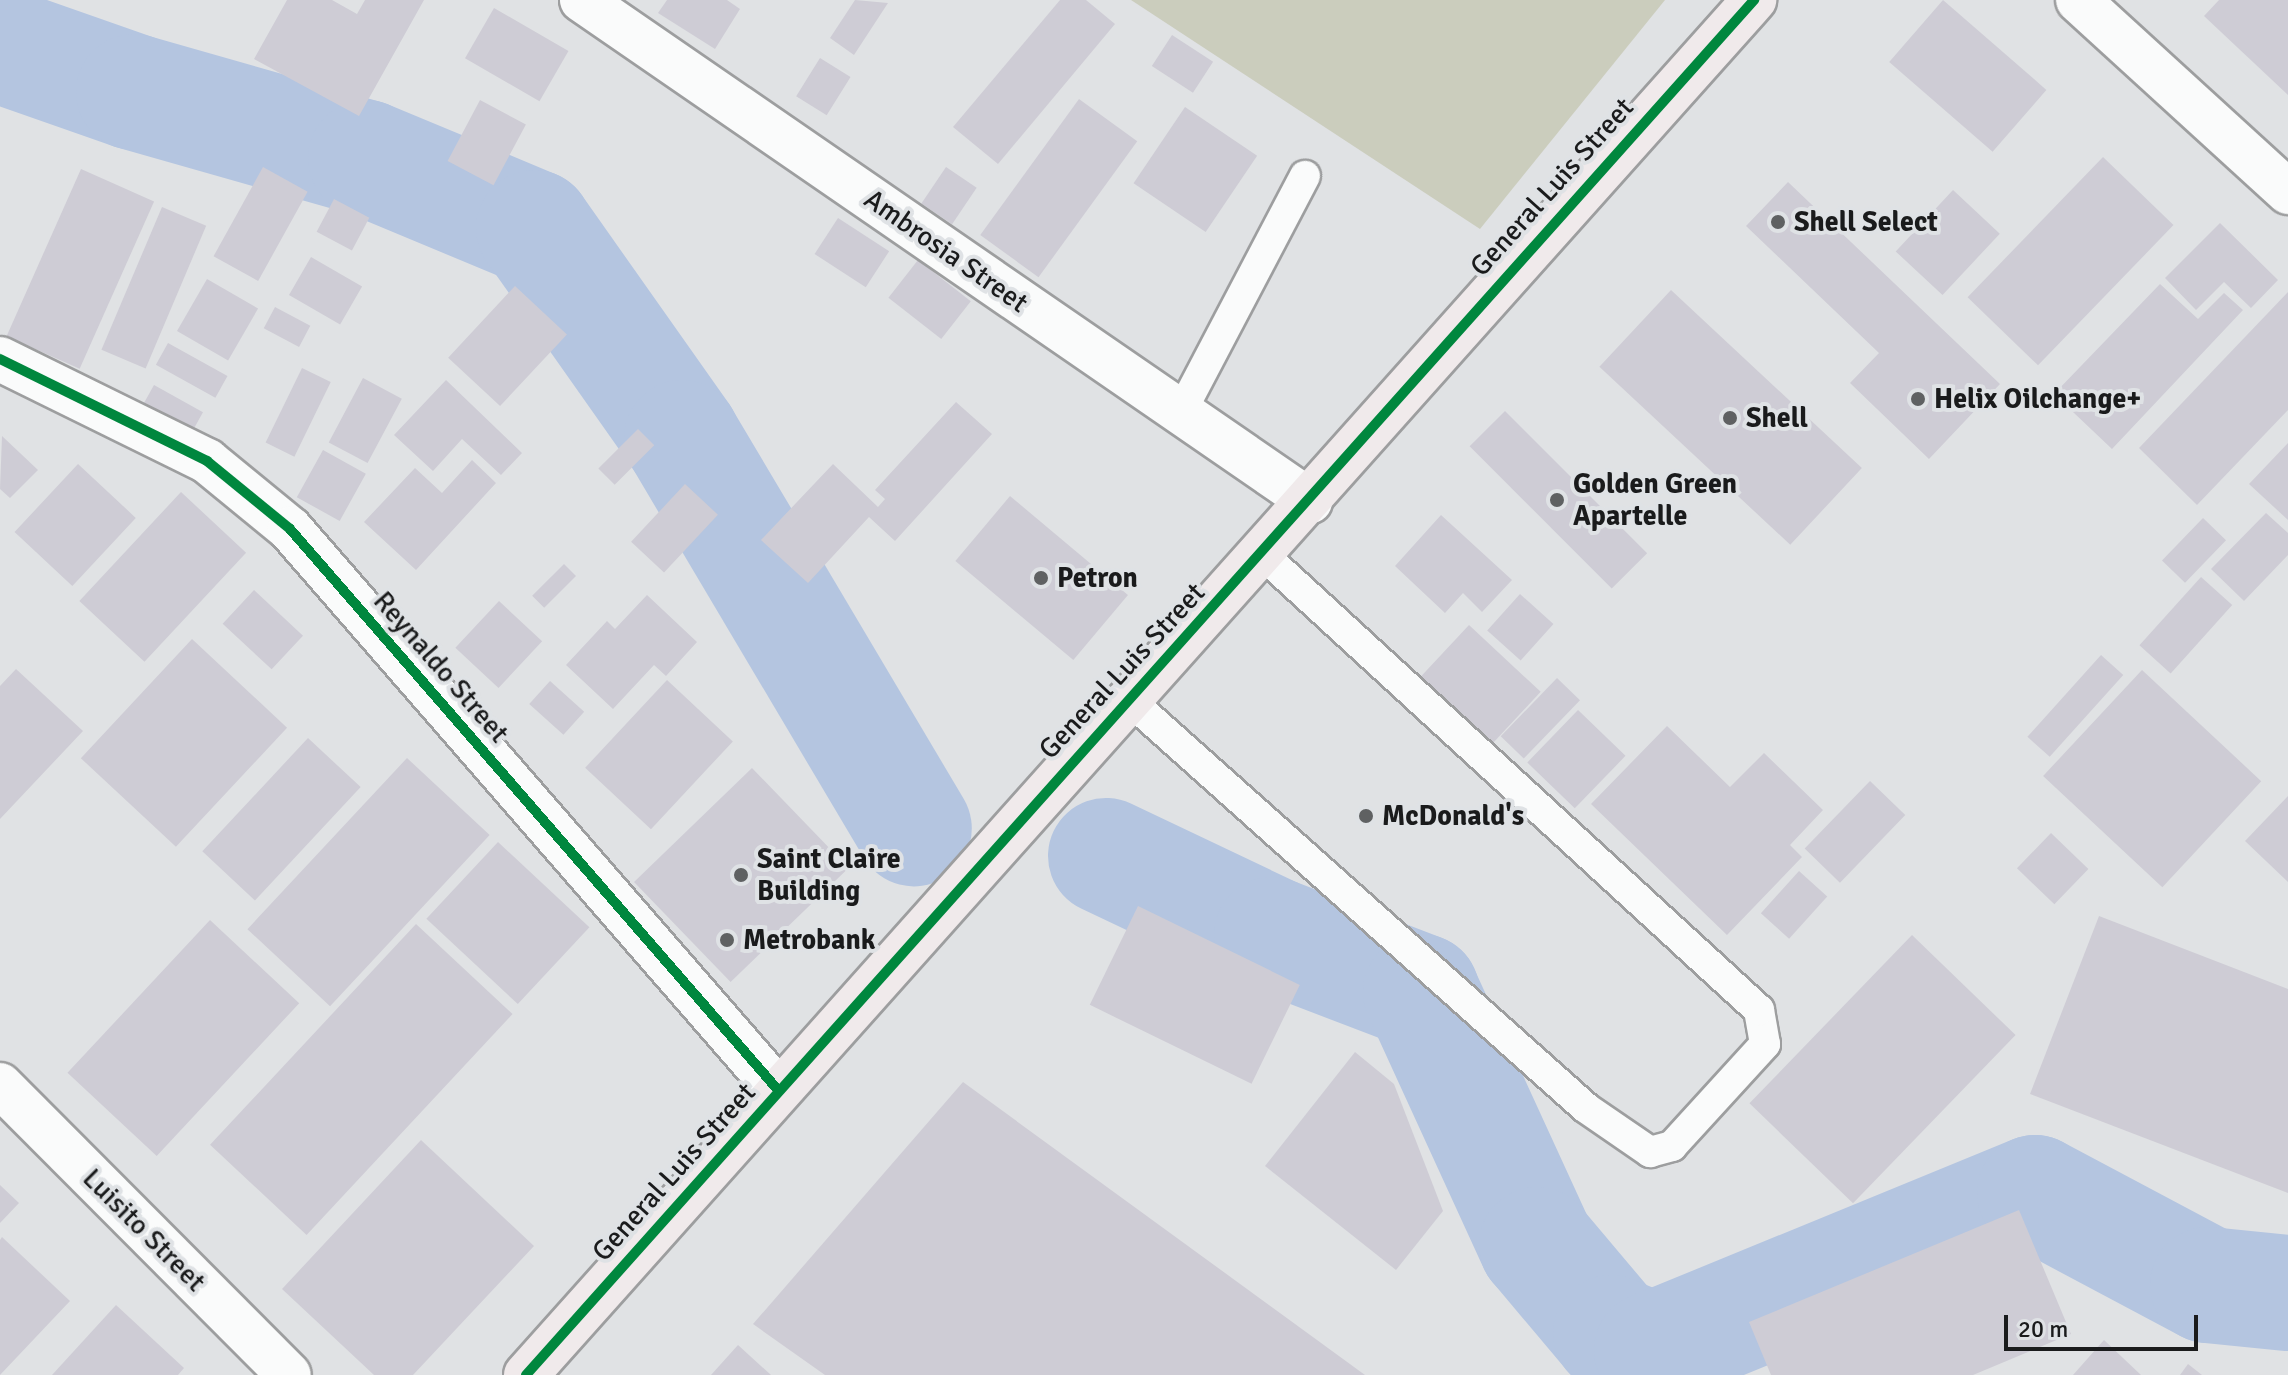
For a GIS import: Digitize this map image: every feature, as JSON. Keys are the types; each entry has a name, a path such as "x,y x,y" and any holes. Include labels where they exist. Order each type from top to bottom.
{"main road":[{"name":"General Luis Street","path":"526,1375 1127,698 1310,501 1754,0"}],"street":[{"name":"Ambrosia Street","path":"582,0 1310,501"},
{"path":"2078,0 2288,192"},
{"name":"Reynaldo Street","path":"0,359 207,461 290,529 778,1090"},
{"name":"Luisito Street","path":"0,1085 289,1375"}],"lane":[{"path":"1180,414 1305,176"},
{"path":"1127,698 1586,1108 1650,1152 1672,1146 1765,1044 1759,1010 1262,554"}],"green space":[{"path":"1131,0 1665,0 1480,229"}],"building":[{"path":"287,0 332,0 357,14 365,0 424,0 359,116 254,59"},
{"path":"667,0 727,0 740,9 715,49 658,13"},
{"path":"855,0 888,3 854,55 830,38"},
{"path":"1060,0 1086,0 1115,24 998,164 953,127"},
{"path":"1943,0 2046,90 1993,152 1889,62"},
{"path":"2219,0 2288,0 2288,95 2204,16"},
{"path":"494,8 568,51 539,101 465,58"},
{"path":"1172,35 1213,62 1193,93 1152,66"},
{"path":"820,58 851,77 827,115 796,96"},
{"path":"1079,99 1137,141 1039,277 980,235"},
{"path":"480,100 526,124 494,185 448,161"},
{"path":"1185,107 1257,156 1206,232 1134,183"},
{"path":"2103,157 2173,225 2038,365 1968,297"},
{"path":"263,167 308,192 258,281 214,256"},
{"path":"946,167 977,188 952,224 921,203"},
{"path":"81,169 154,202 80,369 7,336"},
{"path":"1788,182 2000,384 1929,459 1850,383 1879,353 1746,226"},
{"path":"1953,190 2000,234 1943,295 1896,251"},
{"path":"334,199 369,218 352,250 317,232"},
{"path":"162,207 206,226 146,368 101,350"},
{"path":"838,218 889,251 866,287 815,254"},
{"path":"2220,223 2278,280 2251,308 2224,282 2196,310 2165,278"},
{"path":"311,257 362,286 340,325 289,295"},
{"path":"918,260 971,301 941,339 888,298"},
{"path":"207,279 258,308 228,360 177,331"},
{"path":"2160,284 2198,319 2224,293 2243,310 2112,449 2054,394"},
{"path":"515,286 567,334 500,406 448,358"},
{"name":"Shell","path":"1671,290 1862,468 1790,545 1599,367"},
{"path":"2288,292 2288,410 2197,505 2139,448"},
{"path":"275,307 310,326 299,347 264,328"},
{"path":"168,343 227,376 215,398 156,365"},
{"path":"302,368 331,382 294,457 266,443"},
{"path":"363,378 402,399 368,463 329,442"},
{"path":"446,380 522,453 501,475 462,439 433,471 394,435"},
{"path":"154,385 203,412 192,432 143,405"},
{"path":"956,402 992,434 895,541 869,517 808,583 761,540 833,464 878,507 885,499 875,490"},
{"name":"Golden Green Apartelle","path":"1505,411 1647,553 1612,588 1470,446"},
{"path":"638,429 654,445 615,485 598,469"},
{"path":"2,436 38,470 10,498 0,489"},
{"path":"2288,443 2288,520 2249,484"},
{"path":"323,450 366,474 340,521 297,497"},
{"path":"472,460 496,483 416,570 364,522 415,468 442,493"},
{"path":"78,464 136,518 72,586 15,532"},
{"path":"685,484 718,515 664,572 631,542"},
{"path":"181,492 246,553 144,662 79,601"},
{"name":"Petron","path":"1010,496 1128,595 1073,660 955,561"},
{"path":"2266,513 2288,533 2288,555 2244,601 2211,569"},
{"path":"1441,515 1512,580 1482,612 1463,593 1445,613 1395,566"},
{"path":"2203,518 2226,540 2185,583 2162,560"},
{"path":"564,564 576,576 544,608 532,596"},
{"path":"2201,577 2232,605 2171,673 2139,645"},
{"path":"254,590 303,636 272,669 223,624"},
{"path":"1520,594 1553,624 1521,661 1487,630"},
{"path":"647,595 697,642 666,676 654,665 613,709 566,665 607,621 615,629"},
{"path":"499,601 542,641 499,688 455,648"},
{"path":"1469,625 1541,692 1489,747 1417,681"},
{"path":"192,639 287,728 176,847 81,758"},
{"path":"2101,655 2123,675 2050,757 2027,737"},
{"path":"16,669 83,731 0,819 0,686"},
{"path":"2142,670 2261,781 2162,887 2043,776"},
{"path":"1557,678 1580,700 1524,758 1501,736"},
{"path":"667,680 733,741 651,829 585,768"},
{"path":"550,681 584,712 563,735 529,704"},
{"path":"1578,710 1625,756 1575,808 1527,763"},
{"path":"1667,726 1730,787 1764,753 1823,810 1790,845 1802,857 1727,935 1591,804"},
{"path":"308,738 361,787 255,900 202,851"},
{"path":"407,758 490,835 330,1006 247,929"},
{"name":"Saint Claire Building","path":"752,768 849,868 731,982 634,882"},
{"path":"1870,781 1905,815 1840,883 1805,849"},
{"path":"2288,796 2288,882 2245,841"},
{"path":"2051,833 2088,869 2054,904 2017,868"},
{"path":"498,842 589,927 518,1004 426,919"},
{"path":"1799,871 1827,896 1789,939 1761,913"},
{"path":"1138,906 1300,985 1252,1084 1090,1005"},
{"path":"2099,916 2288,989 2288,1193 2030,1094"},
{"path":"210,920 299,1003 157,1156 67,1073"},
{"path":"416,924 513,1014 307,1235 210,1145"},
{"path":"1912,935 2016,1035 1853,1203 1749,1103"},
{"path":"1355,1052 1394,1084 1443,1211 1396,1270 1265,1166"},
{"path":"963,1082 1365,1375 825,1375 753,1324"},
{"path":"421,1140 534,1246 413,1375 374,1375 282,1289"},
{"path":"0,1185 19,1203 0,1223"},
{"path":"2019,1210 2071,1334 1973,1375 1771,1375 1749,1322"},
{"path":"2,1237 70,1301 0,1375 0,1240"},
{"path":"116,1305 184,1368 178,1375 52,1375"},
{"path":"2104,1340 2141,1375 2073,1375"},
{"path":"738,1345 771,1375 711,1375"},
{"path":"2188,1364 2202,1375 2180,1375"}],"waterway":[{"path":"0,45 134,92 366,158 534,228 682,438 914,828"},
{"path":"1106,856 1272,935 1421,992 1537,1245 1611,1333 1652,1350 2035,1193 2208,1285 2288,1293"}],"cycle path":[{"path":"526,1375 1754,0"},
{"path":"0,359 207,461 290,529 778,1090"}],"place":[{"name":"Shell Select","path":"1778,222"},
{"name":"Helix Oilchange+","path":"1918,399"},
{"name":"Shell","path":"1730,418"},
{"name":"Golden Green Apartelle","path":"1557,500"},
{"name":"Petron","path":"1041,578"},
{"name":"McDonald's","path":"1366,816"},
{"name":"Saint Claire Building","path":"741,875"},
{"name":"Metrobank","path":"727,940"}]}
